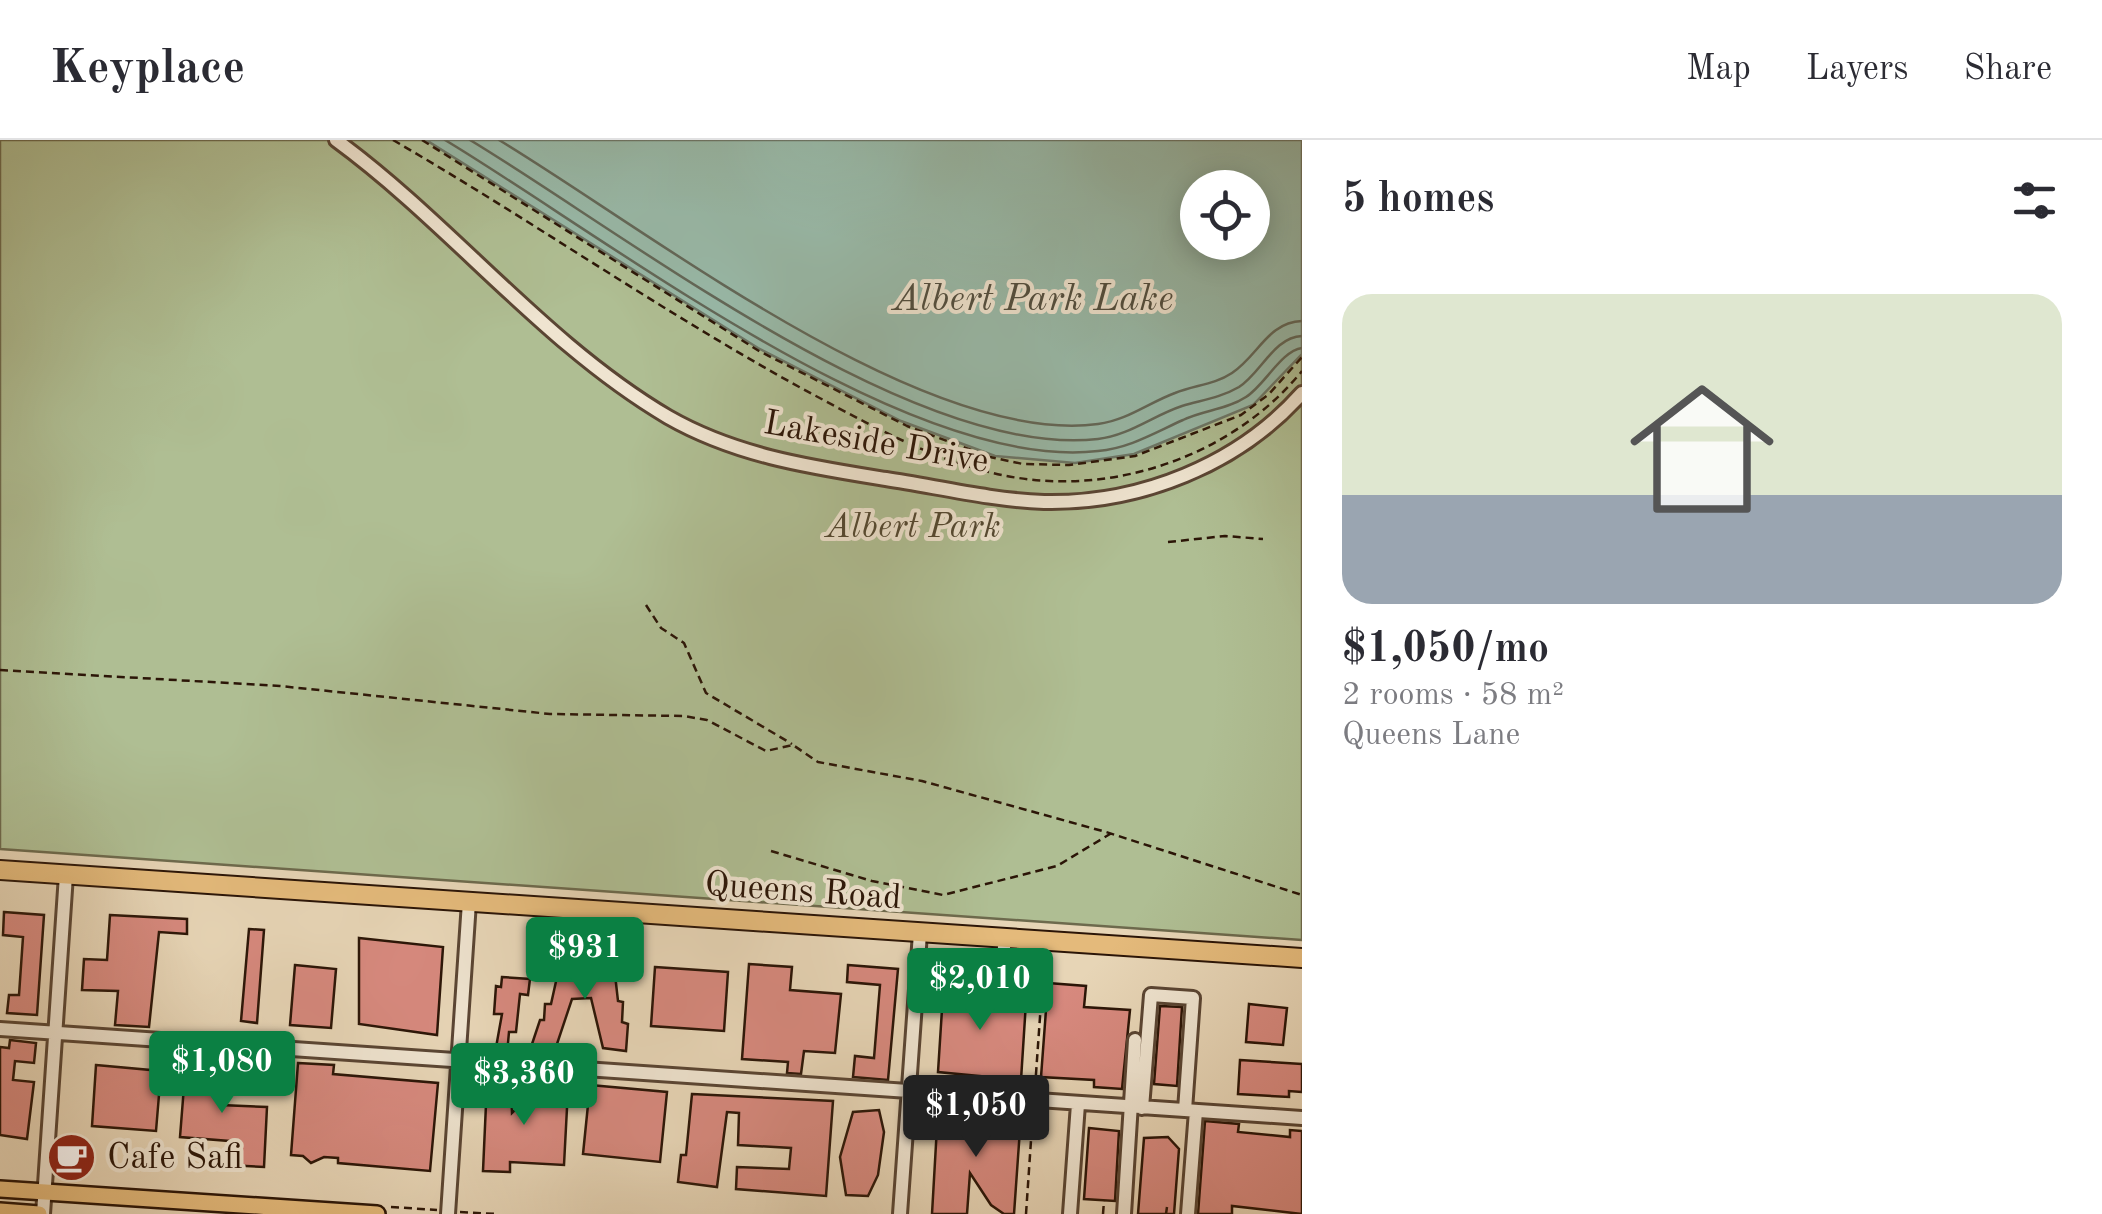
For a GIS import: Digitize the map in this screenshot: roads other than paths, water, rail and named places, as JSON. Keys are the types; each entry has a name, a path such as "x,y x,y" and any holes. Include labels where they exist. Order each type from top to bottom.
{"highway":[{"name":"Queens Road","path":"0,870 1302,958"}],"main road":[{"path":"0,1190 377,1214"},
{"path":"0,1212 41,1214"}],"street":[{"name":"Lakeside Drive","path":"336,140 617,382 684,426 756,454 1017,499 1098,499 1152,488 1210,464 1268,427 1302,393"},
{"path":"41,1214 66,874"},
{"path":"448,1214 468,902"},
{"path":"900,1214 920,933"},
{"path":"1000,981 1005,939"},
{"path":"1124,1214 1151,996 1193,998 1188,1214"},
{"path":"0,1029 1302,1118"},
{"path":"1135,1040 1136,1107"},
{"path":"1070,1214 1078,1104"}],"water":[{"name":"Albert Park Lake","path":"426,140 1302,140 1302,354 1253,405 1134,454 1075,463 995,456 901,421 758,348"}],"place":[{"name":"Cafe Safi","path":"72,1158"}],"park label":[{"name":"Albert Park","path":"913,527"}]}
